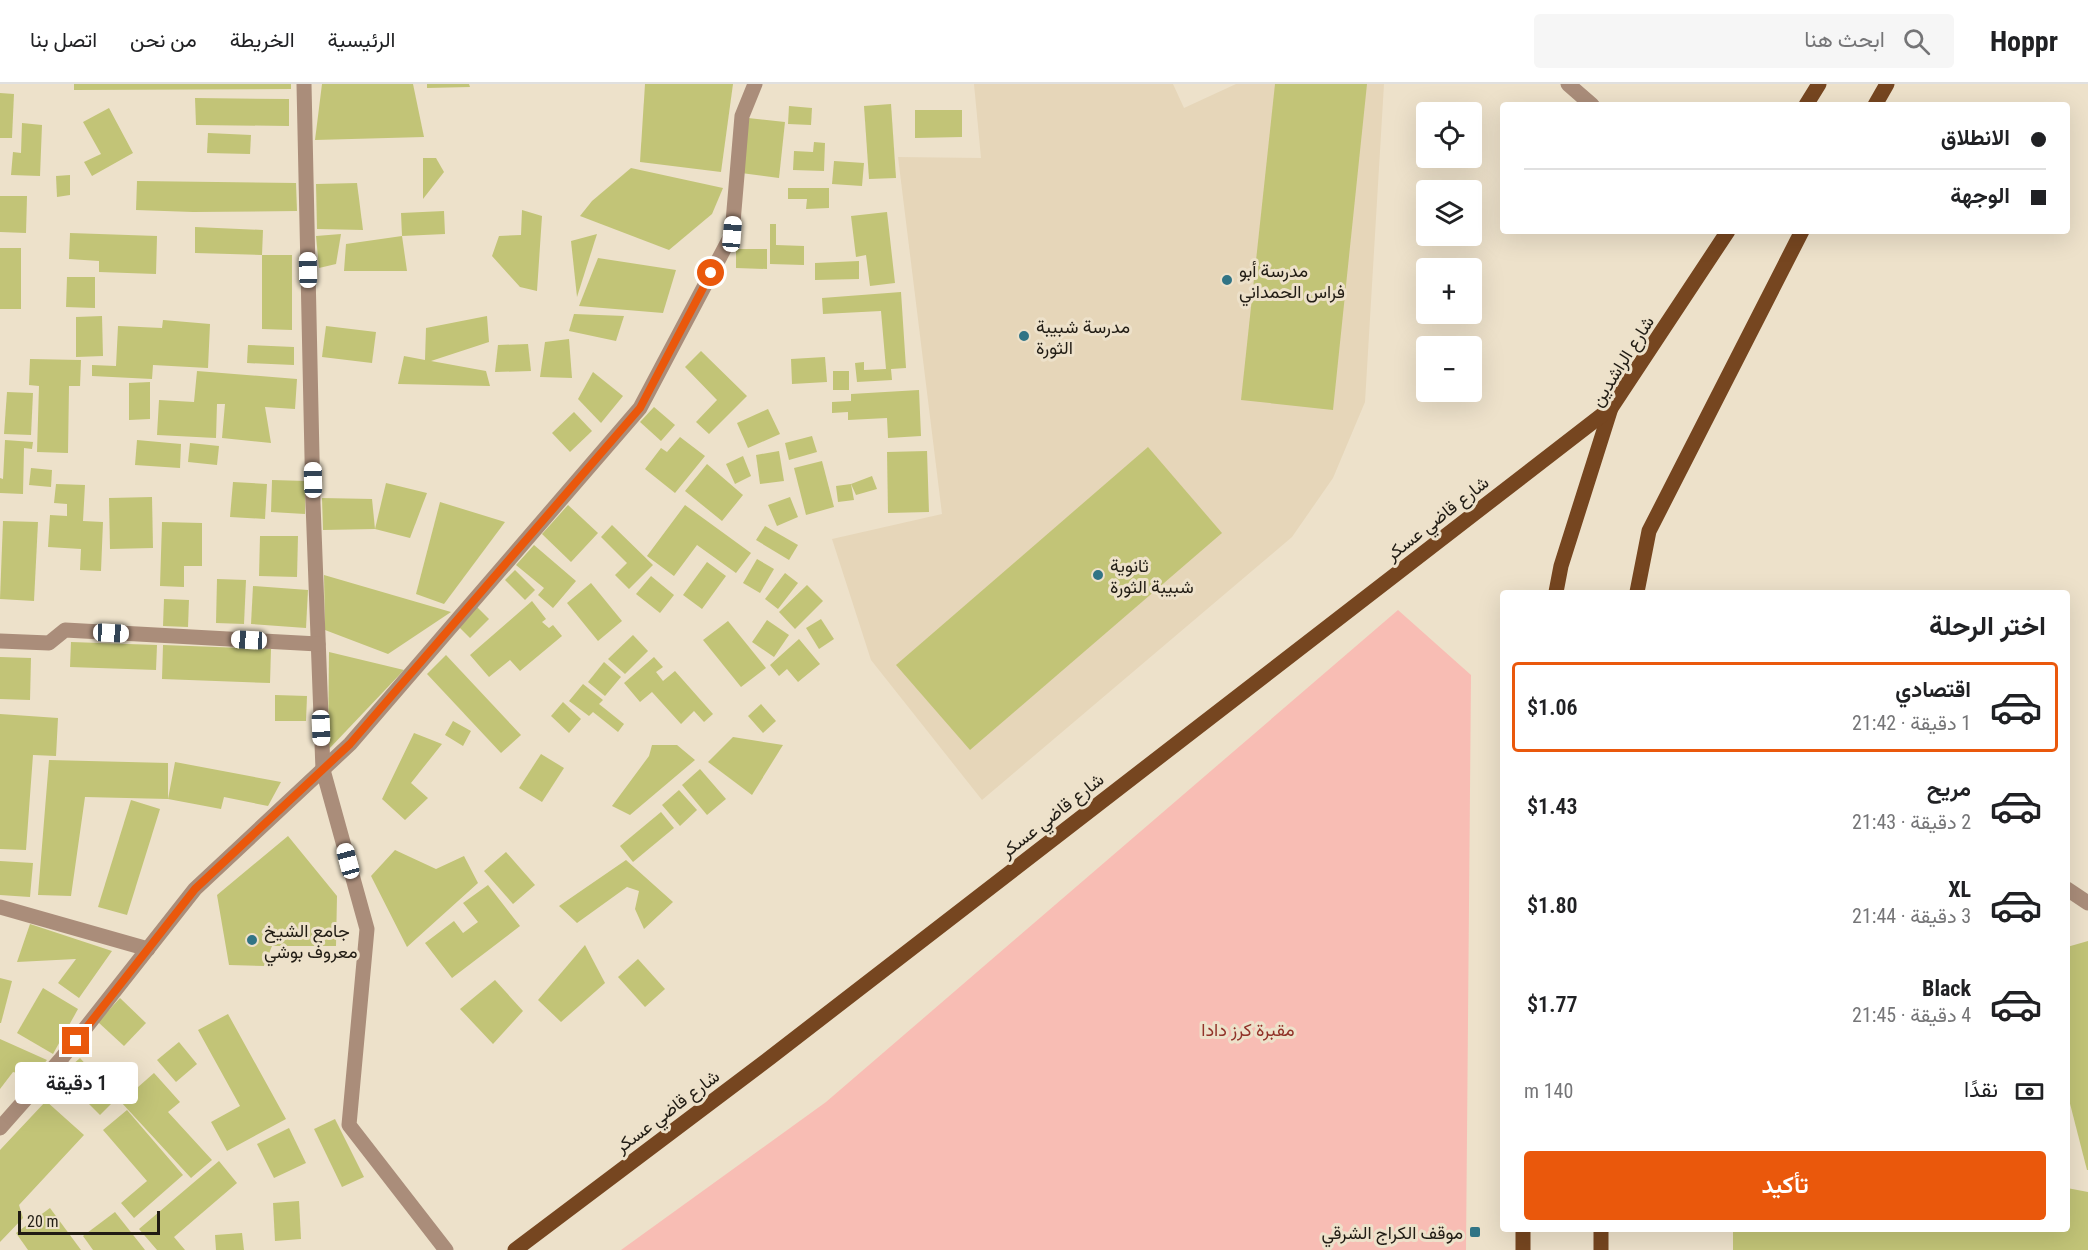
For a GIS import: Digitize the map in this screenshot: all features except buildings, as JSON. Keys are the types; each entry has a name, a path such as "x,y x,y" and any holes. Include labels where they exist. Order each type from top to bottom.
{"main road":[{"path":"1808,102 1819,84"},
{"path":"1877,102 1887,84"},
{"name":"شارع الراشدين","path":"1556,590 1561,566 1611,408 1726,234"},
{"path":"1637,590 1648,531 1800,234"},
{"name":"شارع قاضي عسكر","path":"515,1250 780,1049 1611,408"},
{"path":"1523,1232 1523,1250"},
{"path":"1601,1232 1601,1250"}],"street":[{"path":"304,84 323,770 367,929 349,1125 446,1250"},
{"path":"0,1128 61,1059 195,889 358,735 640,408 732,234 742,116 755,84"},
{"path":"1568,84 1589,102"},
{"path":"0,641 49,643 65,630 318,644"},
{"path":"2070,891 2088,903"},
{"path":"0,907 148,949"}],"shaded area":[{"path":"974,84 1173,84 1184,108 1236,84 1384,84 1365,402 1333,478 1292,537 982,800 871,660 832,539 942,514 898,157 981,158"}],"green space":[{"name":"مقبرة كرز دادا","path":"1398,610 1471,675 1466,1250 621,1250 826,1102"}],"place":[{"name":"مدرسة أبو فراس الحمداني","path":"1227,280"},
{"name":"مدرسة شبيبة الثورة","path":"1024,336"},
{"name":"ثانوية شبيبة الثورة","path":"1098,575"},
{"name":"جامع الشيخ معروف بوشي","path":"252,940"},
{"name":"موقف الكراج الشرقي","path":"1475,1232"}],"route":[{"path":"76,1041 195,889 350,744 640,408 711,273"}]}
